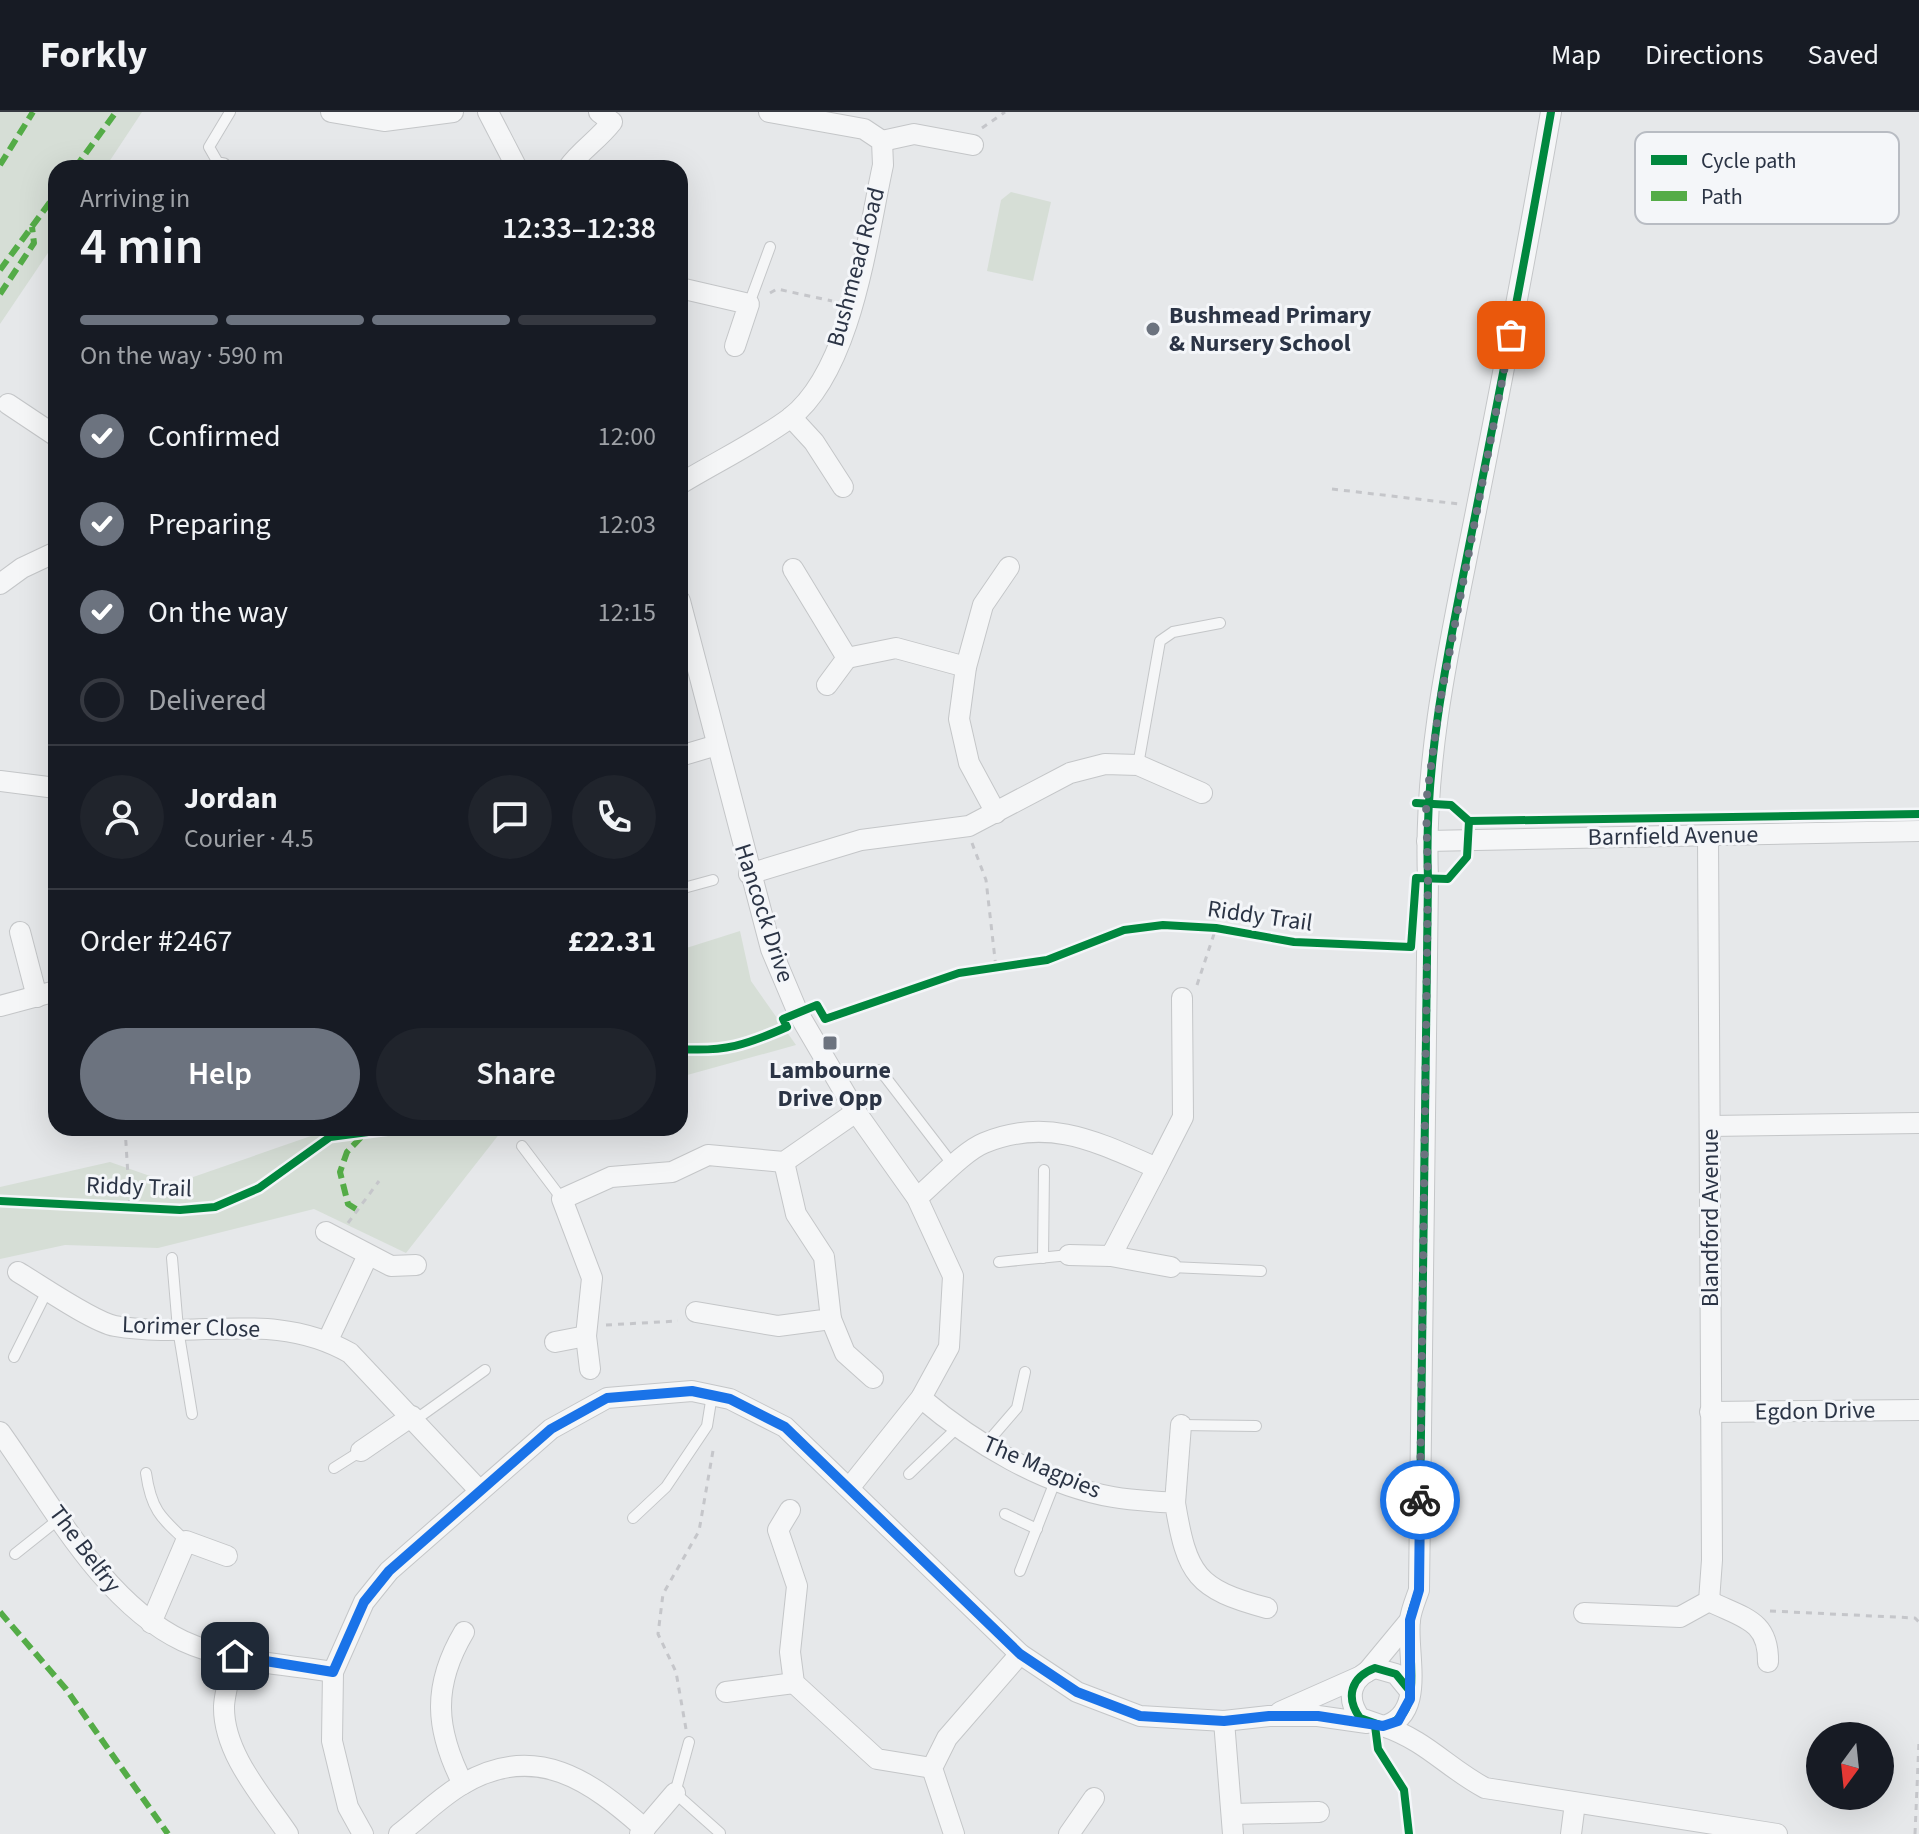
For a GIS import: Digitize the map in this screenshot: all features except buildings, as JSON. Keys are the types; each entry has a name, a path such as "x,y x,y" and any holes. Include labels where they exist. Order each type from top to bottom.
{"street":[{"path":"331,112 384,121 453,112"},
{"path":"488,112 513,160"},
{"path":"574,160 579,152 596,143 612,122 599,112"},
{"path":"769,112 864,129 882,141 914,134 974,139"},
{"path":"1375,1725 1398,1721 1410,1695 1410,1620 1419,1590 1426,803 1439,707 1518,304 1551,112"},
{"name":"Bushmead Road","path":"688,479 791,417 820,385 851,304 883,165 882,141"},
{"path":"688,290 749,304 735,346"},
{"path":"8,404 48,431"},
{"path":"791,417 814,442 843,487"},
{"path":"0,584 22,568 48,556"},
{"path":"996,813 969,763 959,719 966,667 983,605 1009,567"},
{"path":"793,569 847,658"},
{"name":"Hancock Drive","path":"688,632 771,949 798,1013 856,1112 917,1198 953,1276 949,1347 921,1398 850,1487"},
{"path":"827,685 847,658 896,648 966,667"},
{"path":"688,754 717,745"},
{"path":"749,874 861,840 969,826 1070,773 1105,764 1138,765 1202,793"},
{"path":"0,781 48,787"},
{"name":"Barnfield Avenue","path":"1427,841 1919,831"},
{"name":"Blandford Avenue","path":"1708,836 1709,1601"},
{"path":"0,1006 47,994 20,932"},
{"path":"1111,1256 1183,1117 1182,998"},
{"path":"590,1369 586,1331 592,1278 562,1199 611,1177 672,1172 708,1155 784,1162 856,1112"},
{"path":"1710,1126 1919,1123"},
{"path":"917,1198 982,1143 1029,1132 1080,1135 1157,1168"},
{"path":"784,1162 796,1214 824,1257 831,1319 845,1353 873,1378"},
{"path":"332,1236 391,1266 416,1265"},
{"path":"328,1340 368,1255"},
{"path":"1069,1255 1111,1256 1171,1267"},
{"name":"Lorimer Close","path":"18,1272 112,1326 290,1329 328,1340 350,1353 479,1490"},
{"path":"696,1312 778,1326 831,1319"},
{"path":"555,1342 586,1331"},
{"path":"363,1834 348,1807 332,1741 333,1672 364,1602 389,1571 551,1429 607,1398 692,1391 730,1399 785,1427 1020,1654 1077,1692 1140,1716 1224,1721 1269,1716 1318,1716 1375,1725 1427,1745 1464,1776 1485,1788 1777,1834"},
{"name":"The Magpies","path":"921,1398 957,1428 985,1445 1056,1479 1111,1497 1175,1503"},
{"name":"Egdon Drive","path":"1710,1412 1919,1410"},
{"path":"361,1451 414,1418"},
{"path":"1181,1425 1175,1503 1183,1553 1200,1578 1224,1597 1267,1608"},
{"name":"The Belfry","path":"0,1432 113,1591 151,1623 185,1642 235,1656 333,1672"},
{"path":"790,1510 778,1530 797,1586 790,1652 794,1683 877,1759 932,1768"},
{"path":"151,1623 186,1541 227,1556"},
{"path":"1584,1613 1680,1617 1709,1601 1758,1625 1768,1639 1768,1662"},
{"path":"1375,1725 1351,1701 1350,1692 1410,1620"},
{"path":"463,1784 449,1756 438,1715 449,1657 464,1632"},
{"path":"954,1834 932,1768 947,1738 1020,1654"},
{"path":"235,1656 224,1703 225,1728 245,1772 288,1834"},
{"path":"1269,1716 1375,1668 1396,1674 1410,1695 1427,1745"},
{"path":"726,1692 794,1683"},
{"path":"1224,1721 1232,1824 1319,1812"},
{"path":"399,1834 463,1784 501,1769 538,1767 572,1774 602,1791 643,1832 675,1793"},
{"path":"1069,1834 1094,1798"},
{"path":"1571,1834 1575,1803"}],"lane":[{"path":"216,160 209,147 230,112"},
{"path":"749,304 770,247"},
{"path":"1138,765 1160,641 1173,632 1220,623"},
{"path":"688,887 713,880"},
{"path":"880,1070 954,1167"},
{"path":"522,1146 562,1199"},
{"path":"1043,1258 1044,1170"},
{"path":"999,1262 1069,1255"},
{"path":"172,1258 178,1329 192,1414"},
{"path":"1171,1267 1261,1271"},
{"path":"14,1357 48,1289"},
{"path":"414,1418 485,1370"},
{"path":"985,1445 1017,1408 1025,1372"},
{"path":"633,1518 666,1487 707,1426 712,1395"},
{"path":"1181,1425 1256,1426"},
{"path":"909,1474 957,1428"},
{"path":"334,1468 361,1451"},
{"path":"146,1473 155,1508 186,1541"},
{"path":"1020,1571 1056,1479"},
{"path":"1005,1514 1037,1529"},
{"path":"15,1554 61,1517"},
{"path":"689,1742 675,1793 720,1833"}],"path":[{"path":"974,139 1005,112"},
{"path":"749,304 777,289 851,304"},
{"path":"1332,489 1463,505"},
{"path":"969,826 975,858 986,880 996,968"},
{"path":"1182,998 1194,992 1216,928"},
{"path":"984,970 1009,966"},
{"path":"126,1136 130,1208"},
{"path":"332,1236 379,1181"},
{"path":"586,1331 676,1322 696,1312"},
{"path":"689,1742 676,1672 658,1634 663,1594 699,1531 714,1443 707,1426"},
{"path":"1758,1625 1767,1611 1915,1618 1919,1622"},
{"path":"1915,1834 1919,1741"}],"shaded area":[{"path":"0,112 142,112 110,160 48,160 48,253 0,324"},
{"path":"1011,192 1051,202 1033,281 987,271 1001,200"},
{"path":"740,931 751,981 796,1045 688,1075 688,947"},
{"path":"311,1136 498,1136 406,1253 314,1209 158,1248 65,1245 0,1259 0,1187 110,1162 173,1184"}],"marked path":[{"path":"0,165 33,112"},
{"path":"81,160 116,112"},
{"path":"0,270 48,205"},
{"path":"0,294 34,243 32,227"},
{"path":"356,1209 348,1204 340,1172 347,1152 362,1136"},
{"path":"0,1612 66,1689 168,1834"}],"cycle path":[{"path":"1409,1690 1396,1674 1375,1668 1360,1677 1353,1688 1355,1710 1360,1718 1383,1726 1397,1720 1405,1710 1412,1682 1410,1620 1419,1590 1430,784 1450,645 1551,112"},
{"name":"Riddy Trail","path":"688,1049 723,1048 747,1043 787,1027 783,1019 817,1005 825,1019 959,973 1047,960 1124,930 1163,925 1216,928 1294,942 1411,947 1416,878 1448,879 1467,857 1469,821 1451,805 1416,803"},
{"path":"1469,821 1919,814"},
{"name":"Riddy Trail","path":"0,1201 180,1210 215,1207 259,1188 330,1137 338,1136"},
{"path":"1375,1726 1378,1749 1404,1790 1409,1834"}],"way so far":[{"path":"1420,1500 1428,878 1426,803 1439,707 1511,335"}],"place":[{"name":"Bushmead Primary & Nursery School","path":"1153,329"},
{"name":"Lambourne Drive Opp","path":"830,1043"}],"route":[{"path":"235,1656 333,1672 364,1602 389,1571 551,1429 607,1398 692,1391 730,1399 785,1427 1020,1654 1077,1692 1140,1716 1224,1721 1269,1716 1318,1716 1375,1726 1391,1725 1408,1708 1410,1699 1410,1620 1419,1590 1420,1500"}]}
